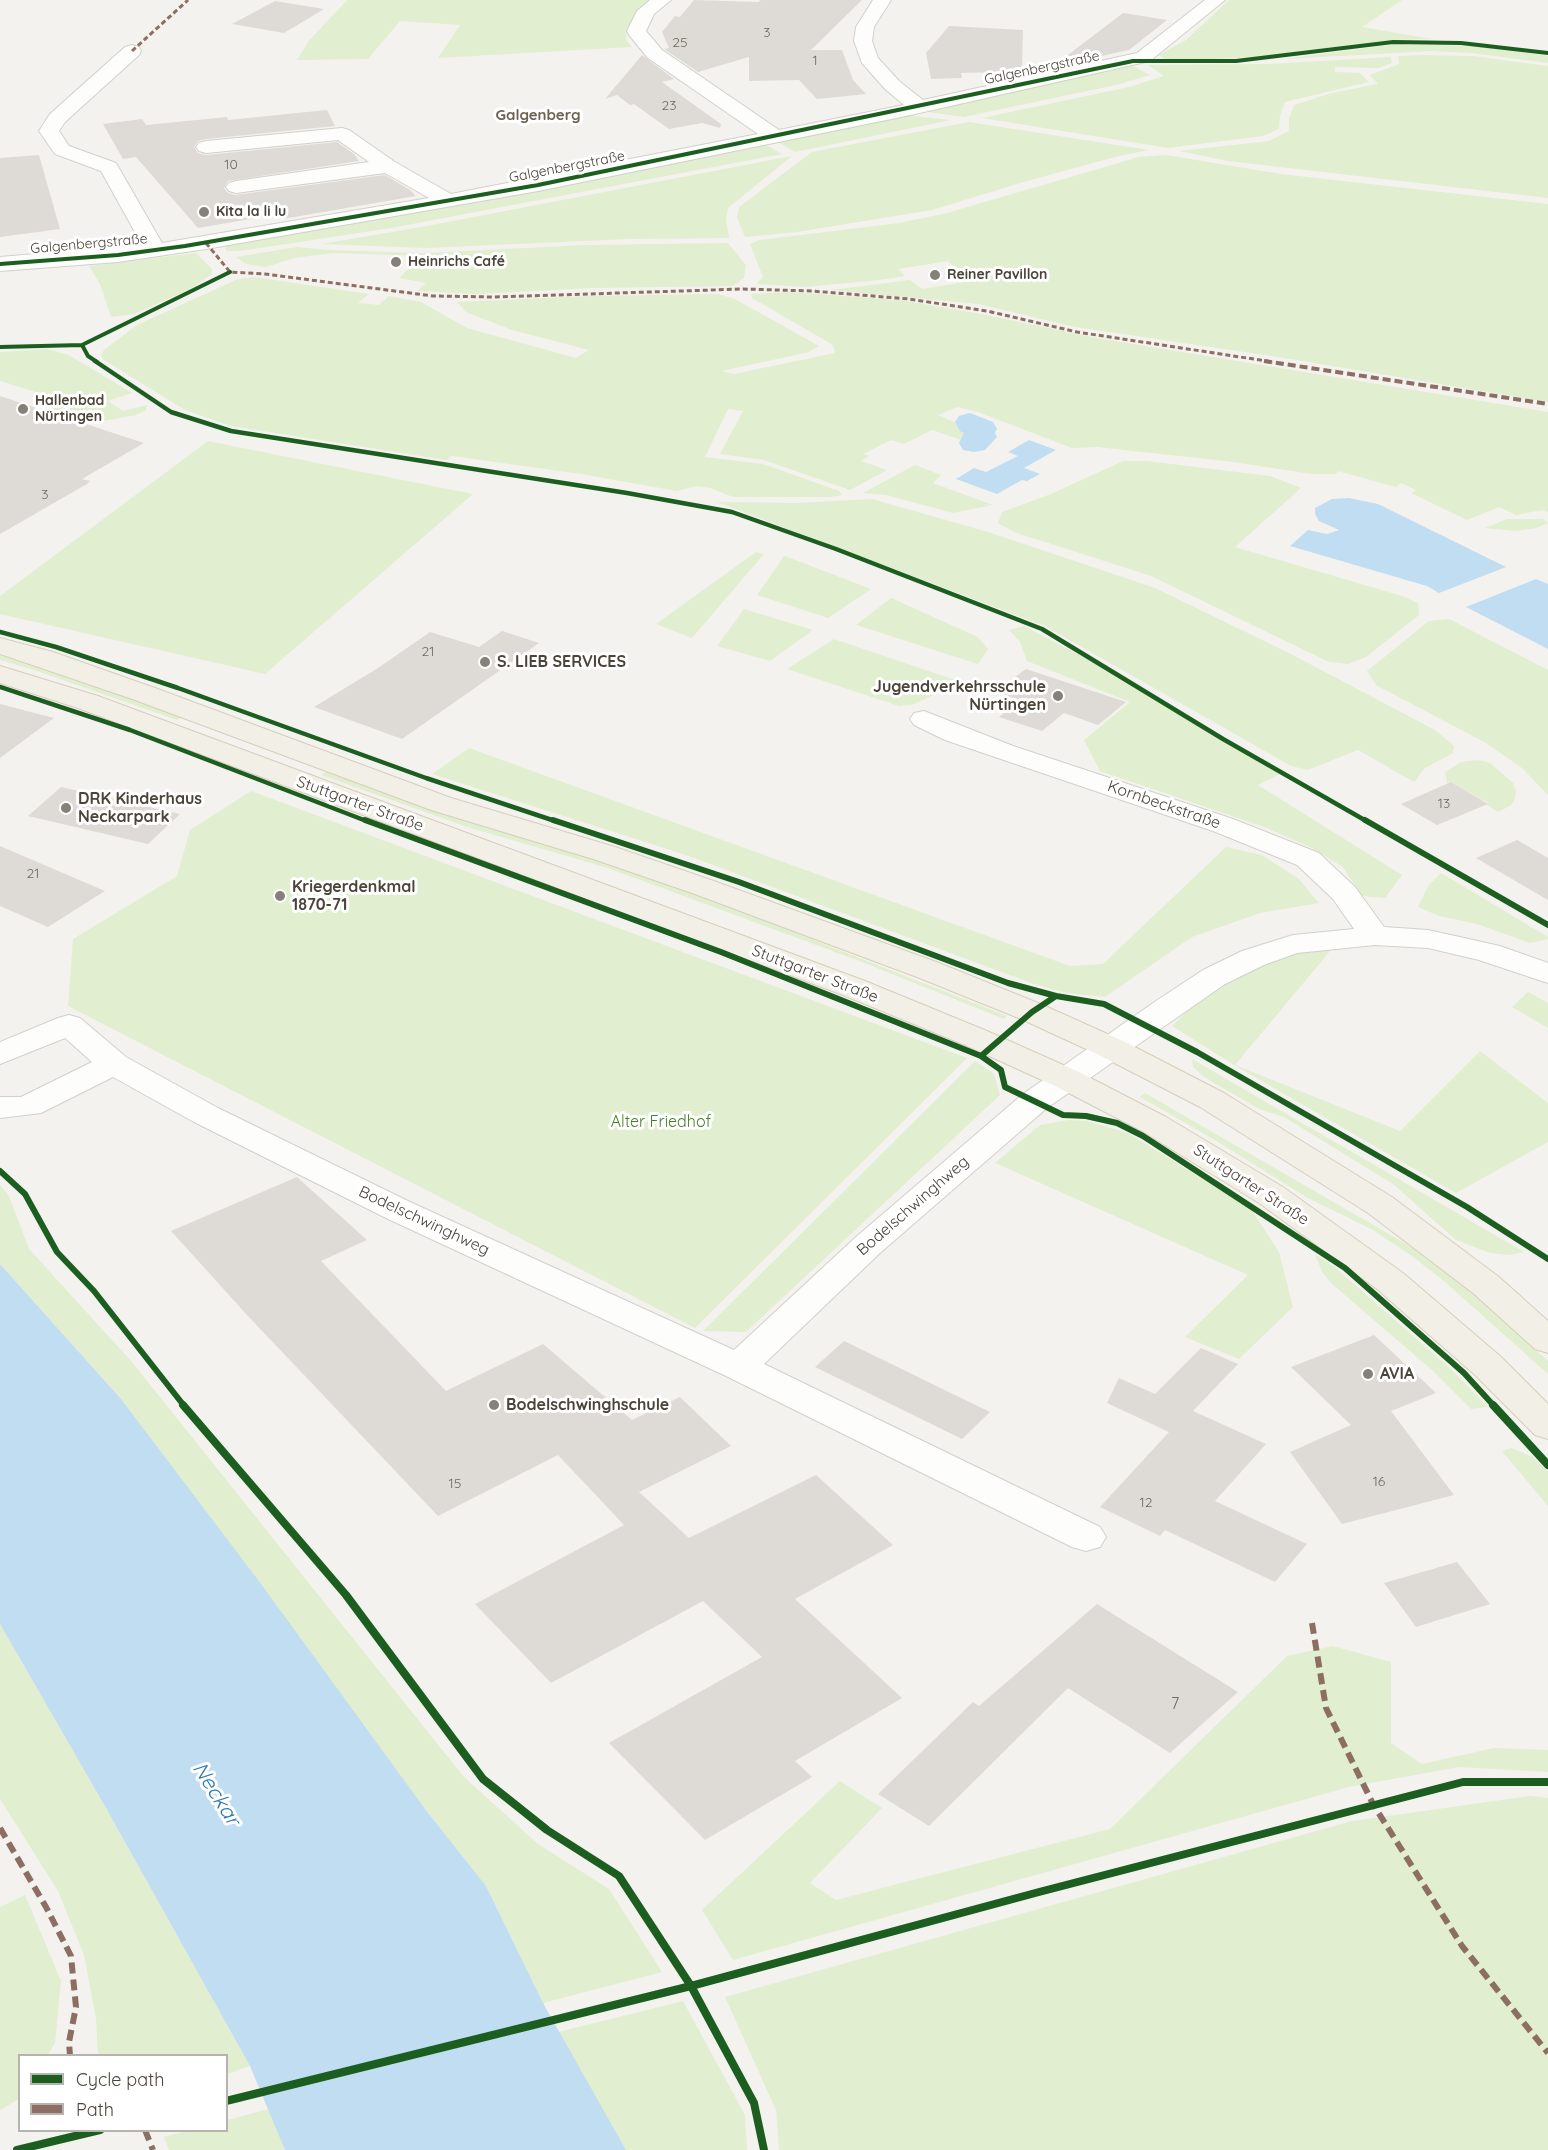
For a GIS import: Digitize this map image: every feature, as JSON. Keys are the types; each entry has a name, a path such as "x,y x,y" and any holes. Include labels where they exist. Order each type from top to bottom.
{"main road":[{"name":"Stuttgarter Straße","path":"0,646 43,658 145,694 441,804 604,853 703,887 928,970 1032,1012 1111,1048 1212,1100 1380,1205 1486,1285 1548,1341"},
{"name":"Stuttgarter Straße","path":"0,674 88,702 854,988 976,1038 1067,1079 1154,1124 1271,1195 1390,1281 1487,1365 1548,1426"}],"street":[{"path":"662,0 646,11 636,31 655,54 776,137"},
{"path":"882,0 865,27 864,41 869,59 892,85 919,107"},
{"name":"Galgenbergstraße","path":"0,264 155,250 447,201 919,107 1143,57 1216,0"},
{"name":"Galgenbergstraße","path":"132,51 57,118 49,130 62,150 109,167 155,250"},
{"path":"206,147 342,134 388,166 434,191 447,201"},
{"path":"236,187 388,166"},
{"name":"Kornbeckstraße","path":"924,719 1003,752 1223,825 1308,859 1344,893 1375,936"},
{"path":"1067,1079 1214,977 1253,958 1293,944 1375,936 1428,939 1489,952 1548,974"},
{"name":"Bodelschwinghweg","path":"0,1054 69,1025 114,1064 206,1114 398,1210 739,1367 1086,1537"},
{"path":"0,1107 4,1109 29,1106 114,1064"},
{"name":"Bodelschwinghweg","path":"739,1367 868,1245 938,1183 1035,1101 1067,1079"}],"green space":[{"path":"347,0 657,0 642,10 627,28 626,40 632,47 438,58 460,25 400,21 368,59 297,60 308,42"},
{"path":"1229,0 1402,0 1362,27 1432,39 1390,40 1256,57 1167,60 1159,55 1186,40"},
{"path":"1396,44 1475,46 1548,56 1548,63 1471,53 1432,51 1284,59"},
{"path":"1398,56 1473,56 1548,66 1548,198 1228,161 1179,151 1269,141 1289,131 1289,118 1294,105 1332,93 1378,84 1370,75 1399,64"},
{"path":"1391,57 1392,63 1378,68 1335,67 1335,72 1360,73 1369,82 1285,102 1280,116 1279,129 1263,136 1168,148 982,118 1129,87 1164,76 1148,65 1268,64"},
{"path":"1133,66 1150,75 1120,84 964,117 922,111"},
{"path":"905,115 951,120 795,152 778,142"},
{"path":"969,122 1149,150 1027,181 932,210 797,232 745,237 737,217 739,207 812,152"},
{"path":"766,145 782,154 391,228 240,251 225,249 227,244 571,183"},
{"path":"1166,155 1281,174 1548,204 1548,402 1278,357 1075,327 978,304 831,290 910,280 922,289 971,281 948,261 898,269 905,276 880,280 805,287 756,284 763,277 750,244 760,240 899,223 947,213 1139,157"},
{"path":"792,156 728,208 726,219 729,238 629,239 426,248 322,244 427,226"},
{"path":"728,243 746,265 744,278 733,286 594,288 475,294 417,291 426,283 399,278 421,256 333,253 294,258 266,267 246,264 236,257 297,247 424,253 587,245"},
{"path":"196,253 212,269 212,274 190,289 134,314 111,317 100,284 89,266"},
{"path":"254,277 369,294 358,303 379,305 389,296 421,302 467,328 576,358 589,350 512,330 466,312 457,302 589,296 718,294 735,299 819,346 809,352 722,371 734,374 835,353 833,345 752,298 751,294 788,292 900,300 1097,338 1548,412 1548,512 1542,510 1516,515 1499,507 1467,520 1411,493 1416,490 1401,483 1396,487 1338,471 1336,474 1311,474 1234,462 1097,447 1072,448 978,412 957,407 938,415 972,430 961,440 932,430 904,444 891,440 863,454 869,456 861,461 887,470 850,490 764,460 720,454 743,411 728,409 705,457 763,464 839,491 842,495 733,497 698,486 677,491 581,474 452,456 446,460 231,426 185,410 104,360 101,355 104,350 137,325 238,279"},
{"path":"47,349 69,355 132,393 108,401 123,411 147,405 146,410 136,415 65,428 42,411 62,400 0,381 0,352"},
{"path":"208,441 473,494 265,674 0,614 0,596"},
{"path":"1123,461 1147,461 1270,476 1301,488 1235,547 1402,596 1418,603 1419,615 1366,657 1348,664 1329,662 1151,576 1014,532 998,523 1002,512 1051,494"},
{"path":"915,465 941,475 933,483 993,505 953,513 886,495 863,493"},
{"path":"872,499 988,532 1155,588 1289,653 1435,730 1454,746 1453,753 1425,768 1414,782 1358,750 1308,770 1291,766 1045,626 717,502 798,503"},
{"path":"1507,519 1543,519 1548,523 1536,528 1517,531 1485,528"},
{"path":"756,552 764,554 692,638 656,624"},
{"path":"784,556 871,589 828,618 757,595"},
{"path":"891,598 978,637 988,649 978,664 856,625"},
{"path":"744,609 813,630 770,661 717,646"},
{"path":"1449,619 1548,670 1548,795 1522,768 1486,743 1376,685 1367,671 1429,621"},
{"path":"1024,626 1085,658 1280,774 1258,785 1402,875 1385,898 1362,896 1343,867 1312,848 1264,827 1100,771 1084,740 1130,702 1027,661 1020,642 1009,630"},
{"path":"834,639 961,682 912,705 899,706 787,669"},
{"path":"0,655 106,688 182,717 177,720 0,660"},
{"path":"469,748 1070,966 1103,964 1226,847 1262,855 1299,879 1319,903 1260,913 1192,937 1105,997 1067,993 1034,984 686,855 432,774"},
{"path":"1478,760 1490,763 1513,783 1516,792 1515,799 1510,806 1498,812 1487,805 1488,803 1451,782 1447,783 1445,772 1461,762"},
{"path":"327,771 457,818 588,856 669,883 1007,1016 1004,1019 862,962 608,868 467,827 321,775"},
{"name":"Alter Friedhof","path":"251,791 967,1058 695,1328 68,1006 73,939 177,876 190,830"},
{"path":"1441,873 1548,939 1530,943 1477,924 1439,916 1418,907 1428,886"},
{"path":"1331,950 1235,1065 1400,1131 1480,1051 1548,1103 1548,1142 1456,1193 1234,1065 1172,1026 1209,989 1254,964 1297,952"},
{"path":"1528,992 1548,1003 1548,1028 1512,1007"},
{"path":"1192,1059 1524,1252 1509,1255 1490,1253 1456,1240 1393,1184 1284,1117 1259,1109 1204,1077 1193,1067"},
{"path":"975,1061 994,1074 1000,1095 746,1332 703,1331"},
{"path":"1145,1093 1413,1248 1458,1281 1548,1361 1548,1374 1445,1282 1412,1256 1373,1230 1306,1197 1215,1140 1140,1097"},
{"path":"1069,1120 1087,1121 1128,1133 1251,1209 1279,1252 1293,1307 1239,1359 1185,1337 1248,1275 995,1163 1040,1125"},
{"path":"0,1185 9,1196 29,1249 132,1362 464,1777 538,1844 609,1889 662,1972 543,2003 486,1886 425,1809 121,1399 0,1264"},
{"path":"1315,1254 1337,1269 1452,1370 1488,1407 1471,1409 1432,1370 1332,1284 1322,1272"},
{"path":"1511,1448 1531,1456 1548,1471 1548,1506 1502,1451"},
{"path":"0,1624 250,2066 228,2074 228,2054 98,2054 96,2019 84,1955 58,1891 0,1799"},
{"path":"1333,1646 1391,1662 1391,1743 1422,1764 1494,1748 1548,1750 1548,1772 1459,1767 1349,1787 733,1960 702,1910 840,1781 882,1808 810,1883 836,1900 1110,1829 1287,1656"},
{"path":"1530,1796 1548,1798 1548,2150 779,2150 776,2110 725,1997 1352,1821"},
{"path":"25,1895 61,1981 55,2043 49,2054 18,2054 18,2100 0,2110 0,1907"},
{"path":"683,2001 745,2115 747,2150 626,2150 558,2032"},
{"path":"269,2109 285,2150 169,2150 164,2137 183,2132 228,2132 228,2120"}],"water":[{"path":"1029,440 1056,450 1024,468 1040,474 1027,481 1022,480 997,494 956,479 974,468 986,472 1018,456 1008,452"},
{"path":"1349,498 1378,504 1506,567 1439,593 1427,586 1290,546 1308,530 1327,534 1339,530 1319,521 1315,508 1332,499"},
{"path":"1536,579 1548,584 1548,649 1466,607"},
{"name":"Neckar","path":"0,1264 121,1399 261,1584 425,1809 486,1886 543,2003 626,2150 285,2150 250,2066 0,1624"}],"building":[{"path":"694,0 758,2 761,0 862,0 811,50 842,50 853,80 866,94 817,99 799,80 749,81 749,57 698,72 664,49 669,48 662,32 675,16 680,17"},
{"path":"275,1 324,9 284,33 232,24"},
{"path":"1123,13 1167,20 1129,50 1052,67"},
{"path":"949,26 1023,30 1022,68 1000,72 961,73 962,78 931,79 926,53"},
{"path":"642,55 674,79 662,82 721,124 720,128 702,123 669,129 617,95 605,99"},
{"path":"327,110 335,126 206,139 198,141 194,147 198,153 206,155 337,142 354,154 359,161 228,181 224,188 228,193 235,195 385,175 416,196 283,219 279,214 198,228 136,157 123,159 103,124 142,119 146,125 227,117 228,120"},
{"path":"39,155 60,229 0,237 0,158"},
{"path":"0,396 144,443 82,479 90,481 87,484 0,534"},
{"path":"502,631 539,643 402,739 314,707 378,668 430,632 479,647"},
{"name":"Jugendverkehrsschule Nürtingen","path":"1026,669 1126,702 1098,725 1064,713 1042,731 999,717 1020,700 995,692"},
{"path":"0,704 54,718 0,758"},
{"path":"1451,782 1488,804 1437,825 1401,804"},
{"path":"61,787 180,814 148,844 28,816"},
{"path":"1517,840 1548,858 1548,900 1476,858"},
{"path":"0,846 105,891 48,927 0,906"},
{"path":"297,1177 367,1240 321,1261 446,1391 543,1344 632,1420 680,1397 731,1446 639,1492 689,1538 816,1475 893,1545 795,1599 902,1698 795,1761 812,1777 705,1840 609,1743 762,1657 703,1601 551,1683 475,1604 624,1525 558,1455 438,1516 247,1315 171,1231"},
{"path":"1374,1335 1436,1393 1391,1411 1454,1495 1342,1524 1290,1452 1351,1425 1291,1367"},
{"path":"844,1341 990,1412 962,1439 815,1367"},
{"path":"1201,1348 1238,1364 1193,1411 1266,1444 1215,1501 1307,1544 1275,1582 1165,1530 1160,1536 1100,1507 1169,1432 1107,1403 1119,1378 1155,1394"},
{"path":"1457,1562 1490,1604 1416,1627 1384,1583"},
{"path":"1097,1604 1238,1692 1170,1753 1068,1688 929,1826 878,1794 973,1702 979,1706"}],"waterway":[{"path":"970,422 971,425 982,429 979,433 982,437 975,439 974,443"}],"marked path":[{"path":"132,51 188,0"},
{"path":"206,243 230,272 265,274 433,296 494,297 743,289 812,291 909,299 987,311 1077,332 1548,404"},
{"path":"1312,1623 1326,1708 1373,1804 1462,1946 1548,2053"},
{"path":"0,1828 46,1907 71,1956 76,2007 69,2042 70,2054"},
{"path":"146,2132 153,2150"}],"cycle path":[{"path":"0,264 118,255 185,246 538,185 1133,61 1236,61 1393,42 1461,43 1548,53"},
{"path":"82,345 230,272"},
{"path":"0,347 82,345 88,356 171,412 231,431 627,493 732,512 836,549 1042,629 1223,739 1548,925"},
{"path":"0,632 56,647 178,688 426,778 739,882 1008,983 1056,996"},
{"path":"0,687 130,730 477,863 721,952 981,1056"},
{"path":"1548,1259 1467,1207 1197,1052 1104,1004 1056,996 1032,1012 981,1056 1001,1070 1005,1087 1063,1115 1086,1116 1117,1123 1143,1136 1345,1268 1464,1373 1548,1465"},
{"path":"0,1171 25,1194 57,1252 94,1291 166,1385 346,1595 483,1779 547,1830 619,1876 691,1986 754,2103 764,2150"},
{"path":"228,2101 691,1986 1039,1892 1463,1782 1548,1782"},
{"path":"17,2150 92,2132"}],"place":[{"name":"Kita la li lu","path":"204,212"},
{"name":"Heinrichs Café","path":"396,262"},
{"name":"Reiner Pavillon","path":"935,275"},
{"name":"Hallenbad Nürtingen","path":"23,409"},
{"name":"S. LIEB SERVICES","path":"485,662"},
{"name":"Jugendverkehrsschule Nürtingen","path":"1058,696"},
{"name":"DRK Kinderhaus Neckarpark","path":"66,808"},
{"name":"Kriegerdenkmal 1870-71","path":"280,896"},
{"name":"AVIA","path":"1368,1374"},
{"name":"Bodelschwinghschule","path":"494,1405"}],"district":[{"name":"Galgenberg","path":"538,115"}]}
